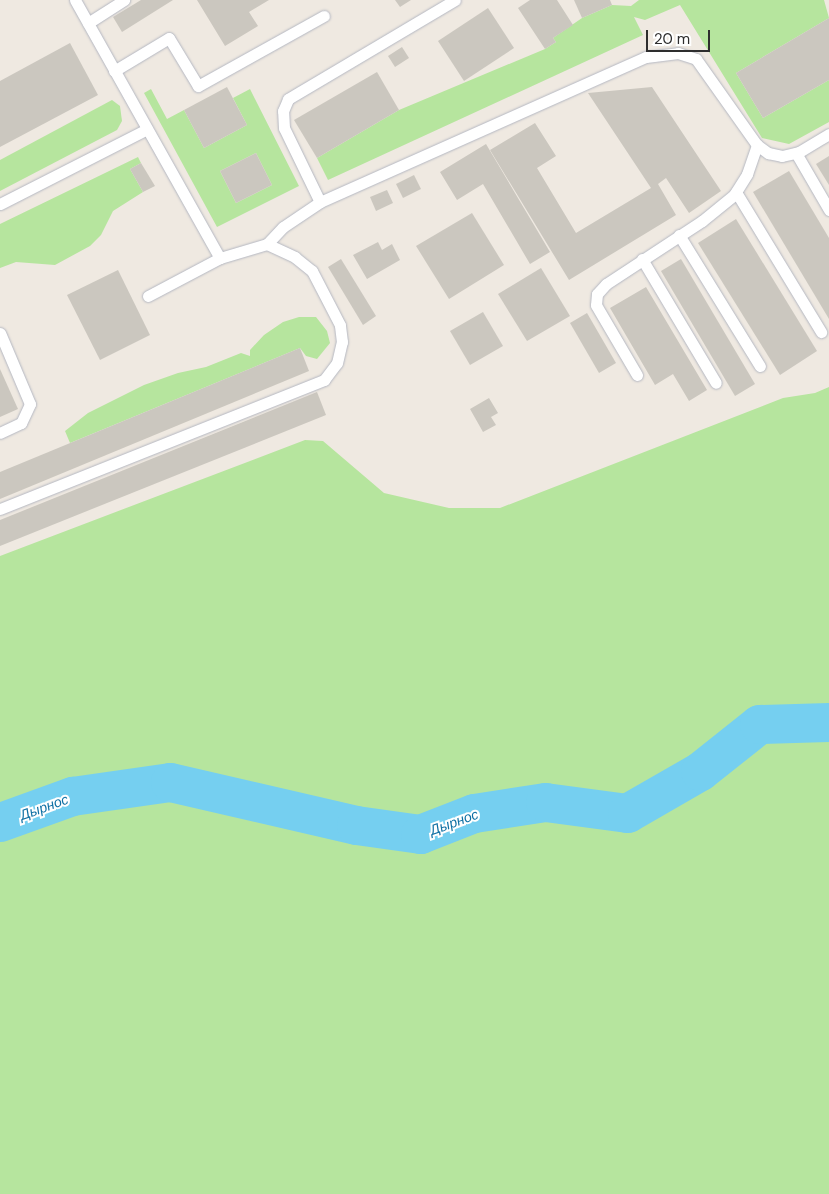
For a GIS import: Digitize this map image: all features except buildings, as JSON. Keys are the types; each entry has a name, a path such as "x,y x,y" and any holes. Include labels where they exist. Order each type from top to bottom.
{"lane":[{"path":"75,0 220,258"},
{"path":"88,23 124,0"},
{"path":"320,202 284,128 282,111 288,99 455,0"},
{"path":"114,71 170,38 198,86 324,16"},
{"path":"148,296 220,258 267,244 283,226 320,202 646,57 678,53 696,59 708,71 757,145 768,153 796,153 829,134"},
{"path":"0,204 147,129"},
{"path":"637,375 596,305 597,294 606,284 679,236 736,192 747,174 757,145"},
{"path":"796,153 829,210"},
{"path":"736,192 821,332"},
{"path":"679,236 760,366"},
{"path":"0,509 324,380 337,363 342,342 340,325 312,271 295,257 267,244"},
{"path":"642,259 716,383"},
{"path":"0,332 30,404 22,423 0,433"}],"green space":[{"path":"639,0 824,0 829,18 736,73 763,118 829,80 829,122 789,144 762,138 680,5 645,20 634,17 643,35 328,180 317,158 399,110 545,49 556,42 553,38 582,18 612,5 631,6"},
{"path":"151,89 167,119 184,110 204,148 247,125 233,98 250,89 299,186 217,227 144,93","holes":["256,153 272,185 236,203 220,171"]},
{"path":"112,100 120,106 122,121 117,130 0,191 0,160"},
{"path":"138,157 141,163 130,169 143,192 113,211 101,235 90,246 55,265 16,262 0,268 0,224"},
{"path":"299,317 316,317 327,331 330,343 317,359 306,356 300,348 70,443 65,431 88,413 144,385 178,373 206,367 241,353 250,356 250,350 264,335 283,322"},
{"path":"829,387 829,1194 0,1194 0,556 305,440 323,441 384,493 449,508 500,508 783,398 815,393"}],"waterway":[{"name":"Дырнос","path":"0,822 72,796 170,782 356,825 420,834 474,813 545,802 627,813 700,771 759,724 829,722"}]}
